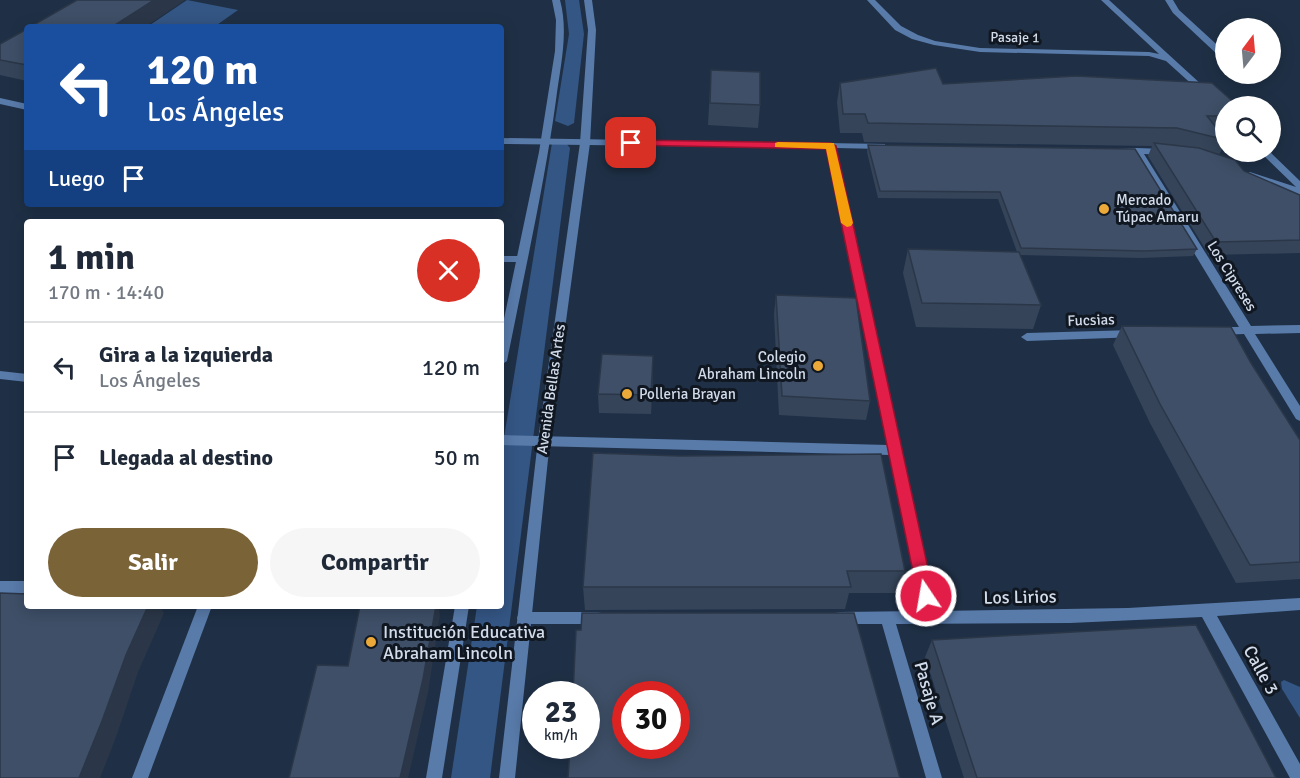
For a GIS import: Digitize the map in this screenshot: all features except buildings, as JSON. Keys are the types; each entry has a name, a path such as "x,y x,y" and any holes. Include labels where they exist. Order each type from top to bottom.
{"street":[{"path":"504,345 520,259 547,142 561,30 556,0"},
{"name":"Avenida Bellas Artes","path":"507,778 544,440 585,143 591,30 588,0"},
{"name":"Pasaje 1","path":"872,0 898,28 915,38 933,43 980,50 1149,54 1172,60"},
{"path":"1106,0 1215,101"},
{"path":"1168,0 1176,11 1215,48"},
{"path":"0,101 24,106"},
{"path":"504,141 889,146"},
{"path":"831,146 930,617"},
{"path":"1113,151 1178,154"},
{"name":"Los Cipreses","path":"1137,151 1300,416"},
{"path":"1275,162 1300,186"},
{"path":"1238,171 1300,192"},
{"path":"504,259 520,259"},
{"path":"1202,332 1300,328"},
{"name":"Fucsias","path":"1027,337 1143,333"},
{"path":"0,375 24,378"},
{"path":"504,440 894,450"},
{"path":"0,587 24,587"},
{"name":"Los Lirios","path":"829,618 1206,612 1300,604"},
{"path":"140,778 204,609"},
{"path":"435,778 462,609"},
{"name":"Calle 3","path":"1206,612 1299,778"},
{"path":"524,618 617,618"},
{"name":"Pasaje A","path":"887,618 933,778"}],"shaded area":[{"path":"187,0 238,10 218,24 151,24"},
{"path":"565,0 579,0 584,34 574,123 568,126 555,121 569,34"},
{"path":"552,143 566,143 570,148 490,778 451,778 477,609 504,609 504,438"},
{"path":"1284,680 1300,687 1300,718 1282,689 1281,682"}],"slow traffic":[{"path":"778,145 831,146 847,223"}],"place":[{"name":"Mercado Túpac Amaru","path":"1104,209"},
{"name":"Colegio Abraham Lincoln","path":"818,366"},
{"name":"Polleria Brayan","path":"627,394"},
{"name":"Institución Educativa Abraham Lincoln","path":"371,642"}],"route":[{"path":"631,143 831,146 926,596"}]}
